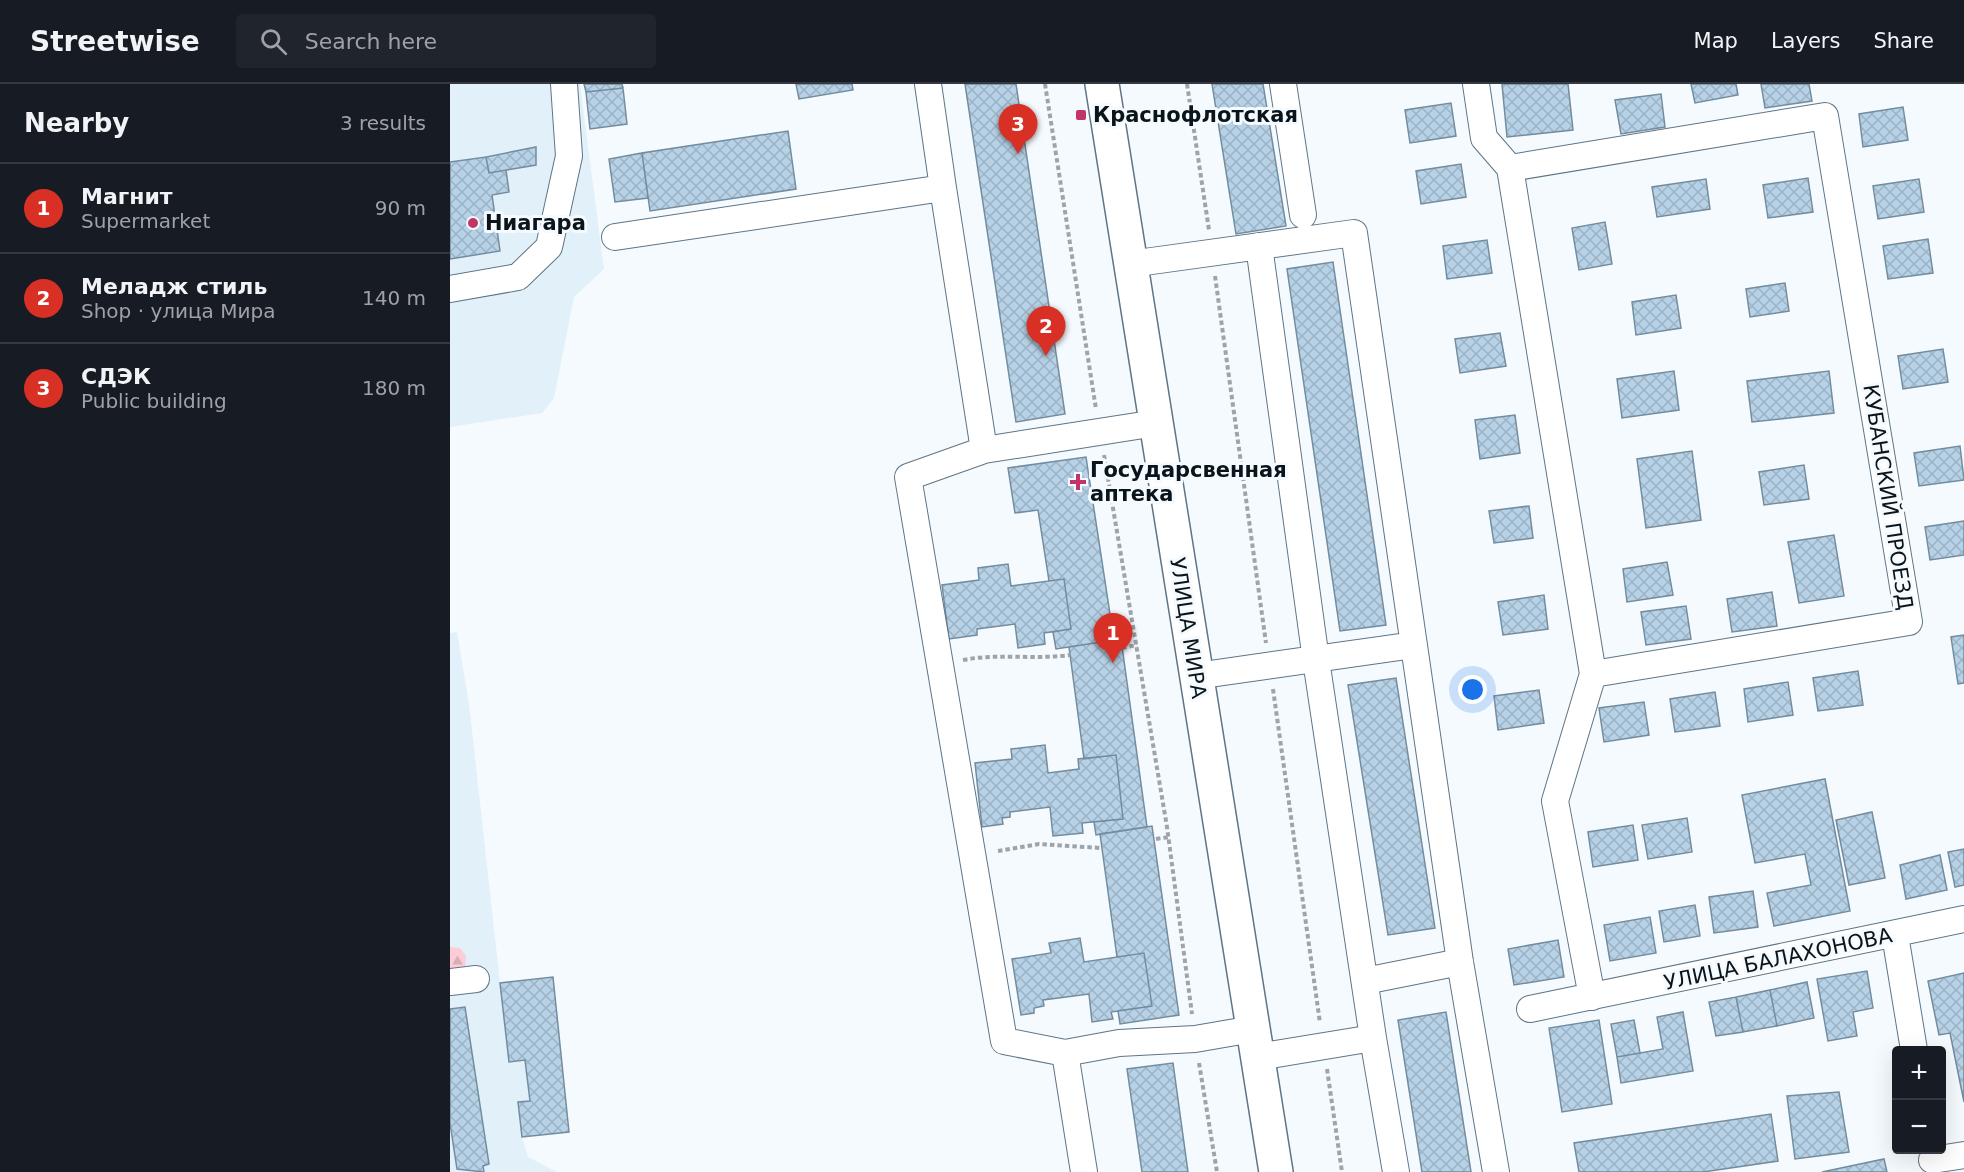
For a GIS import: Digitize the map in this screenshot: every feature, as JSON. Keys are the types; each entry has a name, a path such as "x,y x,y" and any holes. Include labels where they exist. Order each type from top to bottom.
{"main road":[{"name":"УЛИЦА МИРА","path":"1102,84 1276,1172"}],"street":[{"path":"450,289 518,277 549,247 569,156 564,84"},
{"path":"928,84 984,450"},
{"path":"1283,84 1303,215"},
{"path":"1476,84 1484,138 1510,168 1593,674 1555,801 1592,997"},
{"name":"КУБАНСКИЙ ПРОЕЗД","path":"1510,168 1825,116 1909,621 1593,674"},
{"path":"615,237 943,188"},
{"path":"1130,264 1354,233 1460,962 1496,1172"},
{"path":"1259,246 1316,660 1373,1038 1396,1172"},
{"path":"1156,423 984,450 908,477 1004,1041 1065,1053 1119,1043 1195,1040 1324,1048 1373,1038"},
{"path":"1196,676 1414,645"},
{"name":"УЛИЦА БАЛАХОНОВА","path":"1530,1009 1964,919"},
{"path":"1894,935 1913,1046"},
{"path":"1365,981 1460,962"},
{"path":"450,982 476,980"},
{"path":"1065,1053 1084,1172"},
{"path":"1932,1160 1964,1155"}],"path":[{"path":"1045,84 1100,432 1168,837 1195,1040 1217,1172"},
{"path":"1187,84 1342,1172"},
{"path":"1122,648 1137,645"},
{"path":"940,665 983,656 1040,659 1070,655"},
{"path":"1156,839 1168,837"},
{"path":"972,856 1039,844 1101,848"}],"shaded area":[{"path":"450,84 580,84 604,269 574,297 554,398 542,413 450,427"},
{"path":"457,632 469,704 500,983 569,1132 522,1137 528,1157 557,1172 450,1172 450,633"}],"green space":[{"path":"450,947 460,948 466,956 465,969 450,972"}],"building":[{"path":"584,84 622,84 623,88 586,92"},
{"path":"796,84 852,84 853,90 799,99"},
{"path":"965,84 1016,84 1065,414 1016,422"},
{"path":"1212,84 1263,84 1286,226 1236,234"},
{"path":"1502,84 1568,84 1573,130 1507,137"},
{"path":"1691,84 1736,84 1738,95 1695,103"},
{"path":"1761,84 1809,84 1812,101 1765,108"},
{"path":"623,88 627,124 590,129 586,92"},
{"path":"1661,94 1665,127 1621,134 1615,100"},
{"path":"1451,103 1456,136 1410,143 1405,110"},
{"path":"1903,107 1908,140 1863,147 1859,114"},
{"path":"788,131 796,189 650,211 642,153"},
{"path":"536,147 536,165 489,173 486,157"},
{"path":"642,153 648,198 615,202 609,159"},
{"name":"Ниагара","path":"486,157 489,173 506,170 509,192 492,195 500,251 450,259 450,162"},
{"path":"1461,164 1466,197 1421,204 1416,171"},
{"path":"1808,178 1813,212 1768,218 1763,185"},
{"path":"1706,179 1710,209 1657,217 1652,187"},
{"path":"1919,179 1924,212 1878,219 1873,186"},
{"path":"1605,222 1612,264 1579,270 1572,228"},
{"path":"1928,239 1933,273 1888,279 1883,246"},
{"path":"1487,240 1492,273 1447,279 1443,246"},
{"path":"1333,262 1386,625 1340,631 1287,269"},
{"path":"1785,283 1789,311 1750,317 1746,289"},
{"path":"1676,295 1681,328 1636,335 1632,302"},
{"path":"1500,333 1506,366 1460,373 1455,339"},
{"path":"1943,349 1948,382 1903,389 1898,356"},
{"path":"1674,371 1679,410 1622,418 1617,379"},
{"path":"1829,371 1834,413 1752,422 1747,381"},
{"path":"1515,415 1520,453 1480,459 1475,420"},
{"path":"1960,446 1964,480 1919,486 1914,453"},
{"path":"1692,451 1701,520 1646,528 1637,459"},
{"path":"1086,457 1114,640 1056,649 1053,632 1071,629 1064,579 1049,581 1038,510 1015,513 1008,468"},
{"path":"1804,465 1809,499 1764,505 1759,472"},
{"path":"1529,506 1533,538 1494,543 1489,511"},
{"path":"1964,521 1964,555 1930,560 1925,527"},
{"path":"1834,535 1844,596 1799,603 1788,542"},
{"path":"1667,562 1673,595 1627,602 1623,569"},
{"path":"1008,564 1011,586 1064,579 1071,629 1044,633 1045,644 1018,648 1015,624 977,629 977,635 949,639 942,585 979,580 978,568"},
{"path":"1772,592 1777,626 1732,632 1727,599"},
{"path":"1544,595 1548,629 1503,635 1498,602"},
{"path":"1686,606 1691,639 1646,645 1641,612"},
{"path":"1964,635 1964,683 1958,684 1951,637"},
{"path":"1121,639 1147,827 1096,835 1094,822 1123,819 1116,755 1084,759 1069,647"},
{"path":"1858,671 1863,705 1818,711 1813,678"},
{"path":"1396,678 1435,928 1388,935 1348,685"},
{"path":"1788,682 1793,715 1748,722 1744,689"},
{"path":"1539,690 1544,723 1498,730 1494,696"},
{"path":"1715,692 1720,726 1675,732 1670,699"},
{"path":"1644,702 1649,735 1604,742 1599,708"},
{"path":"1045,745 1048,773 1079,769 1078,759 1116,755 1123,819 1082,823 1083,833 1053,836 1050,807 1010,812 1010,817 1002,818 1003,824 982,827 975,763 1012,759 1011,749"},
{"path":"1825,779 1850,911 1774,926 1767,893 1811,885 1805,854 1755,863 1742,795"},
{"path":"1872,812 1885,878 1849,885 1836,820"},
{"path":"1687,818 1692,852 1648,859 1642,825"},
{"path":"1633,825 1638,860 1593,867 1588,832"},
{"path":"1152,826 1179,1015 1120,1024 1118,1011 1152,1006 1144,953 1117,957 1100,834"},
{"path":"1964,849 1964,885 1955,887 1948,852"},
{"path":"1940,855 1947,890 1906,899 1900,865"},
{"path":"1753,891 1758,927 1714,933 1709,897"},
{"path":"1695,905 1700,936 1664,942 1659,911"},
{"path":"1650,917 1656,953 1610,961 1604,925"},
{"path":"1080,938 1084,962 1144,953 1152,1006 1111,1012 1113,1019 1092,1022 1089,994 1043,1000 1044,1006 1034,1008 1034,1013 1021,1015 1012,959 1051,953 1049,943"},
{"path":"1558,940 1564,977 1514,985 1508,949"},
{"path":"1867,971 1873,1008 1853,1012 1857,1036 1828,1041 1817,979"},
{"path":"1964,973 1964,1102 1950,1033 1939,1035 1928,981"},
{"path":"553,977 569,1132 522,1137 518,1102 530,1101 525,1060 509,1062 500,983"},
{"path":"1807,982 1814,1018 1777,1026 1770,990"},
{"path":"1770,990 1777,1026 1743,1032 1736,997"},
{"path":"1736,997 1743,1032 1716,1036 1709,1002"},
{"path":"465,1007 489,1164 483,1166 484,1172 457,1169 450,1123 450,1009"},
{"path":"1446,1012 1471,1172 1422,1172 1398,1020"},
{"path":"1683,1012 1693,1071 1621,1083 1617,1057 1663,1049 1657,1017"},
{"path":"1599,1020 1612,1104 1562,1112 1549,1028"},
{"path":"1634,1020 1640,1053 1617,1057 1611,1024"},
{"path":"1173,1063 1188,1172 1142,1172 1127,1069"},
{"path":"1839,1092 1849,1152 1795,1159 1787,1096"},
{"path":"1771,1114 1778,1161 1703,1172 1579,1172 1574,1143"},
{"path":"1884,1159 1887,1172 1822,1172"}],"place":[{"name":"Краснофлотская","path":"1081,115"},
{"name":"СДЭК","path":"1018,154"},
{"name":"Ниагара","path":"473,223"},
{"name":"Меладж стиль","path":"1046,356"},
{"name":"Государсвенная аптека","path":"1078,482"},
{"name":"Магнит","path":"1113,663"}]}
